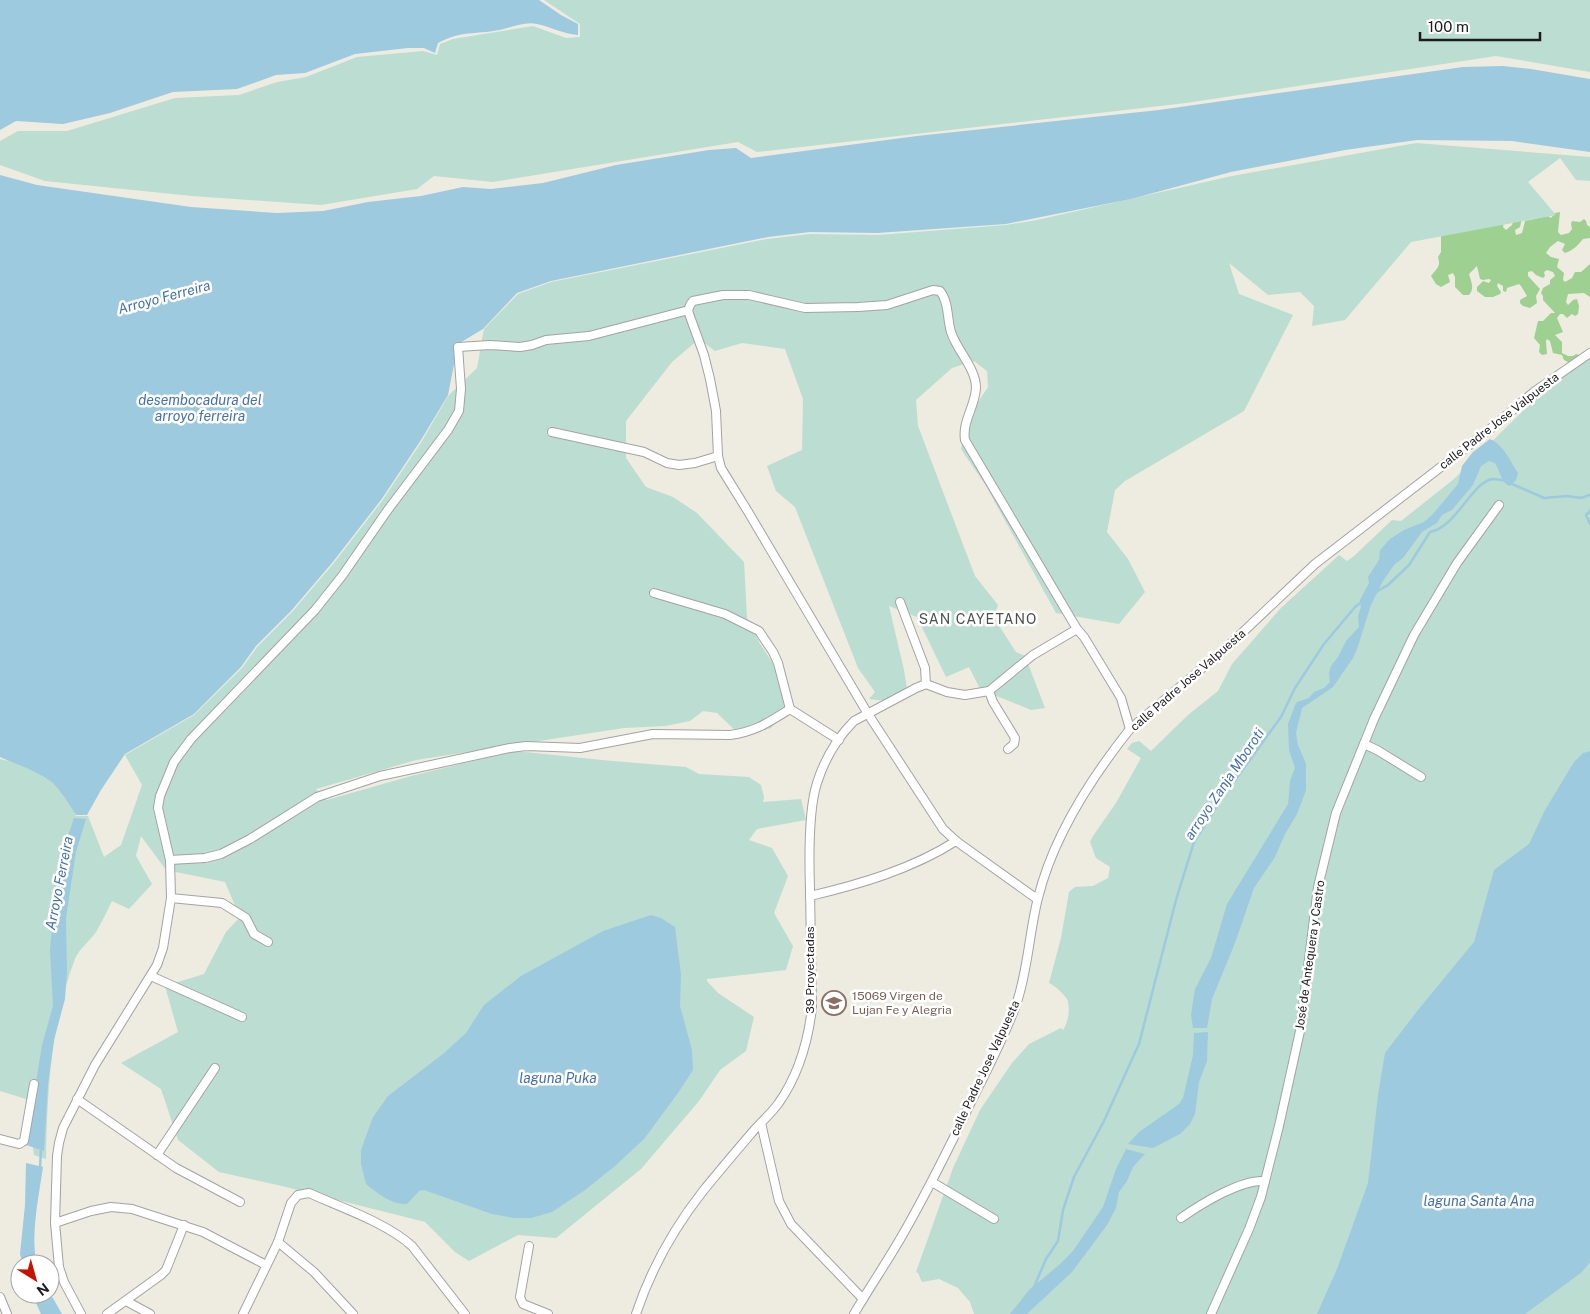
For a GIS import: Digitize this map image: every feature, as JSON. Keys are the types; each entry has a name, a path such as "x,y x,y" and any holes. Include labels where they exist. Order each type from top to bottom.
{"street":[{"path":"1038,899 943,830 868,714 748,510 721,468 718,456 716,412 710,379 704,355 688,311 690,305 693,302 723,295 749,295 805,308 887,305 932,290 940,292 944,297 951,332 974,376 976,389 965,425 965,440 1077,629 1084,637 1121,698 1130,729"},
{"path":"81,1314 64,1282 59,1267 55,1223 58,1149 63,1128 77,1099 95,1065 151,976 163,948 172,898 170,860 158,808 160,796 174,762 192,739 316,610 448,430 459,411 461,389 458,347 490,345 526,346 546,340 589,336 685,310 688,311"},
{"name":"calle Padre Jose Valpuesta","path":"854,1314 932,1182 1016,1005 1038,899 1045,871 1056,844 1076,808 1130,729 1249,628 1315,564 1374,517 1402,499 1535,391 1590,353"},
{"path":"552,432 644,452 667,463 679,465 718,456"},
{"name":"José de Antequera y Castro","path":"1210,1314 1249,1229 1265,1181 1300,1031 1318,887 1336,813 1364,744 1414,635 1457,563 1499,505"},
{"path":"654,593 725,614 759,631 778,663 790,709 838,740"},
{"path":"900,602 925,668 926,684 947,692 965,695 989,691 1033,655 1077,629"},
{"name":"39 Proyectadas","path":"636,1314 642,1295 658,1260 677,1228 704,1190 778,1104 804,1052 810,1028 812,1008 810,848 813,800 817,783 826,762 838,740 854,721 926,684"},
{"path":"989,691 993,702 1015,738 1014,744 1008,749"},
{"path":"170,860 205,858 222,854 316,797 380,776 526,746 580,748 653,734 730,736 753,731 790,709"},
{"path":"1364,744 1421,777"},
{"path":"810,896 864,883 896,871 956,841"},
{"path":"172,898 222,903 246,918 254,934 268,942"},
{"path":"151,976 242,1017"},
{"path":"156,1155 215,1068"},
{"path":"0,1139 19,1144 24,1141 34,1084"},
{"path":"77,1099 182,1172 240,1202"},
{"path":"761,1123 779,1201 788,1219 863,1300"},
{"path":"1181,1218 1202,1204 1239,1187 1255,1181 1265,1181"},
{"path":"932,1182 994,1219"},
{"path":"244,1314 278,1242 293,1199 300,1194 309,1193 404,1238 466,1314"},
{"path":"55,1223 91,1211 116,1207 132,1209 204,1232 266,1265"},
{"path":"107,1314 162,1275 166,1270 184,1226"},
{"path":"278,1242 314,1272 353,1314"},
{"path":"529,1246 520,1301 548,1314"},
{"path":"0,1297 7,1314"},
{"path":"126,1301 150,1314"}],"green space":[{"path":"1560,212 1558,232 1561,235 1569,233 1572,229 1572,221 1580,222 1584,219 1590,227 1590,238 1583,239 1571,250 1565,253 1562,250 1565,244 1558,241 1546,253 1551,257 1559,259 1557,267 1564,273 1563,280 1565,282 1572,278 1575,272 1581,272 1590,264 1590,297 1584,293 1568,294 1566,302 1568,305 1577,299 1579,306 1578,314 1575,316 1572,314 1567,318 1560,314 1557,318 1563,332 1555,335 1562,342 1562,353 1568,356 1579,355 1577,360 1567,366 1568,362 1564,360 1562,355 1553,353 1550,341 1547,339 1546,341 1547,354 1542,355 1539,352 1540,345 1534,338 1538,321 1543,321 1551,313 1555,313 1543,300 1541,293 1543,288 1550,284 1550,280 1555,276 1553,272 1547,270 1544,272 1545,276 1543,278 1532,271 1528,272 1528,276 1540,289 1536,296 1537,303 1530,308 1520,303 1520,300 1527,296 1519,284 1507,288 1506,292 1503,291 1503,286 1498,283 1497,286 1501,292 1493,297 1485,297 1477,291 1477,287 1483,281 1489,283 1491,280 1480,279 1477,266 1469,274 1472,287 1469,295 1463,295 1455,287 1453,273 1448,275 1450,282 1441,287 1436,284 1431,276 1439,265 1438,257 1441,252 1441,236 1504,222 1503,227 1506,230 1513,222 1522,218 1520,227 1515,230 1516,235 1522,233 1525,221 1548,216 1551,218 1555,213"}],"shaded area":[{"path":"544,0 1590,0 1590,72 1496,56 1186,103 757,152 738,142 493,182 434,176 417,189 321,205 192,196 45,181 0,165 0,141 18,131 67,131 175,98 239,95 277,82 306,77 357,57 423,51 437,55 440,44 453,39 533,26 566,38 580,37 580,24"},
{"path":"1416,143 1590,157 1590,181 1576,180 1560,158 1528,182 1556,215 1411,242 1345,320 1312,326 1314,306 1300,292 1268,295 1229,263 1239,294 1293,315 1244,411 1125,481 1115,490 1107,532 1128,559 1145,592 1119,624 1056,613 986,486 961,449 971,413 988,387 987,371 974,361 952,368 916,400 918,426 975,576 998,605 994,618 1016,652 1025,656 1045,708 1031,710 980,689 969,667 946,677 917,617 889,606 907,689 887,701 869,699 875,692 858,668 795,507 776,491 767,466 802,450 803,399 785,349 742,343 715,351 699,339 672,362 626,421 626,458 646,487 673,497 697,513 744,562 747,618 760,644 782,677 789,692 786,712 771,728 742,737 717,713 703,711 690,721 665,726 624,728 416,760 316,789 327,800 411,776 515,751 686,767 699,774 749,777 761,785 764,797 763,802 801,799 806,820 757,829 749,840 772,848 788,876 774,913 793,946 786,970 707,979 718,993 754,1017 746,1051 720,1070 699,1101 641,1169 556,1238 518,1235 469,1261 455,1252 425,1222 219,1172 178,1140 161,1089 121,1063 178,1032 165,986 204,974 226,932 240,917 225,882 166,870 141,836 136,856 152,884 129,909 112,901 96,932 75,959 60,1007 52,1057 46,1159 34,1155 26,1099 0,1091 0,759 38,770 56,781 70,801 76,816 88,816 104,857 121,845 142,785 125,755 194,715 242,668 257,647 292,612 333,564 382,501 422,441 448,396 477,368 484,329 518,294 551,282 767,239 810,234 878,235 1006,225 1037,220 1232,176"},
{"path":"1590,356 1590,1314 974,1314 970,1302 958,1288 939,1279 922,1282 916,1272 953,1168 980,1110 1012,1063 1029,1044 1061,1028 1063,1030 1066,1023 1069,1011 1067,999 1049,983 1061,938 1069,892 1075,887 1093,886 1108,878 1110,867 1096,858 1090,842 1116,803 1141,758 1127,749 1132,743 1139,741 1151,751 1188,715 1218,691 1232,664 1281,608 1339,555 1347,561 1392,520 1401,521 1454,479 1561,373"}],"water":[{"path":"0,0 539,0 578,24 578,35 532,23 523,24 499,30 454,36 438,43 435,53 424,48 408,48 355,54 305,73 276,75 237,89 173,92 110,113 63,124 16,121 0,130"},
{"name":"desembocadura del arroyo ferreira","path":"1503,66 1590,79 1590,152 1512,141 1417,140 1345,150 1231,172 1131,199 1006,224 877,233 810,232 768,237 551,281 517,293 483,329 458,344 448,395 381,500 332,563 291,611 256,646 241,667 194,714 125,754 87,815 76,815 59,790 48,779 0,757 0,175 37,185 191,207 277,213 323,211 368,202 421,196 463,187 491,189 543,183 616,165 709,150 736,148 751,158 917,136 1159,110 1463,67"},
{"path":"1490,439 1503,449 1518,473 1516,480 1510,486 1507,484 1495,463 1489,461 1481,466 1473,485 1452,510 1442,515 1437,523 1422,532 1383,581 1371,605 1353,658 1333,687 1302,708 1296,733 1298,745 1306,764 1306,790 1297,814 1285,834 1275,857 1254,888 1235,943 1212,999 1207,1028 1193,1028 1191,1015 1195,989 1211,958 1227,904 1288,804 1290,781 1295,768 1289,750 1288,724 1295,705 1297,702 1309,698 1314,692 1324,688 1330,682 1329,673 1331,666 1346,641 1359,627 1360,600 1369,583 1368,577 1379,560 1380,550 1390,539 1404,530 1424,522 1433,514 1458,484 1462,466 1473,452"},
{"name":"laguna Santa Ana","path":"1590,751 1590,1262 1582,1272 1525,1314 1317,1314 1337,1269 1368,1183 1385,1053 1474,942 1494,870 1529,844 1545,810 1574,762 1583,753"},
{"path":"74,818 86,819 76,852 66,918 67,973 65,999 54,1040 48,1084 44,1151 26,1145 42,1045 53,1006 50,950 53,916 63,851"},
{"name":"laguna Puka","path":"651,915 661,918 675,927 681,975 680,1006 692,1050 693,1070 644,1139 585,1190 552,1212 531,1218 514,1218 492,1214 424,1190 419,1191 407,1204 396,1203 385,1198 366,1184 361,1164 361,1150 373,1117 388,1096 443,1054 466,1033 484,1005 521,976 603,931"},
{"path":"1208,1032 1207,1061 1199,1082 1195,1114 1190,1124 1180,1134 1153,1148 1128,1144 1139,1132 1179,1104 1183,1098 1193,1055 1194,1033"},
{"path":"1126,1149 1145,1154 1133,1167 1127,1181 1119,1192 1116,1208 1107,1225 1072,1272 1027,1314 1010,1314 1029,1290 1073,1251 1103,1207 1116,1169"},
{"path":"26,1163 43,1167 37,1203 34,1241 35,1254 20,1254 25,1205"},
{"path":"36,1304 56,1304 62,1314 41,1314"}],"waterway":[{"name":"arroyo Zanja Mboroti","path":"1376,592 1388,585 1409,565 1430,532 1448,522 1478,487 1493,479 1506,481"},
{"name":"arroyo Zanja Mboroti","path":"1510,483 1544,498 1567,496 1581,498 1590,495"},
{"path":"1590,511 1586,515 1590,524"},
{"name":"arroyo Zanja Mboroti","path":"1034,1287 1046,1259 1058,1241 1063,1210 1074,1177 1104,1121 1139,1044 1176,900 1194,842 1222,798 1281,717 1295,688 1324,644 1355,607 1363,601"},
{"name":"Arroyo Ferreira","path":"40,1168 41,1149"}],"place":[{"name":"15069 Virgen de Lujan Fe y Alegria","path":"834,1003"}],"district":[{"name":"SAN CAYETANO","path":"978,619"}]}
